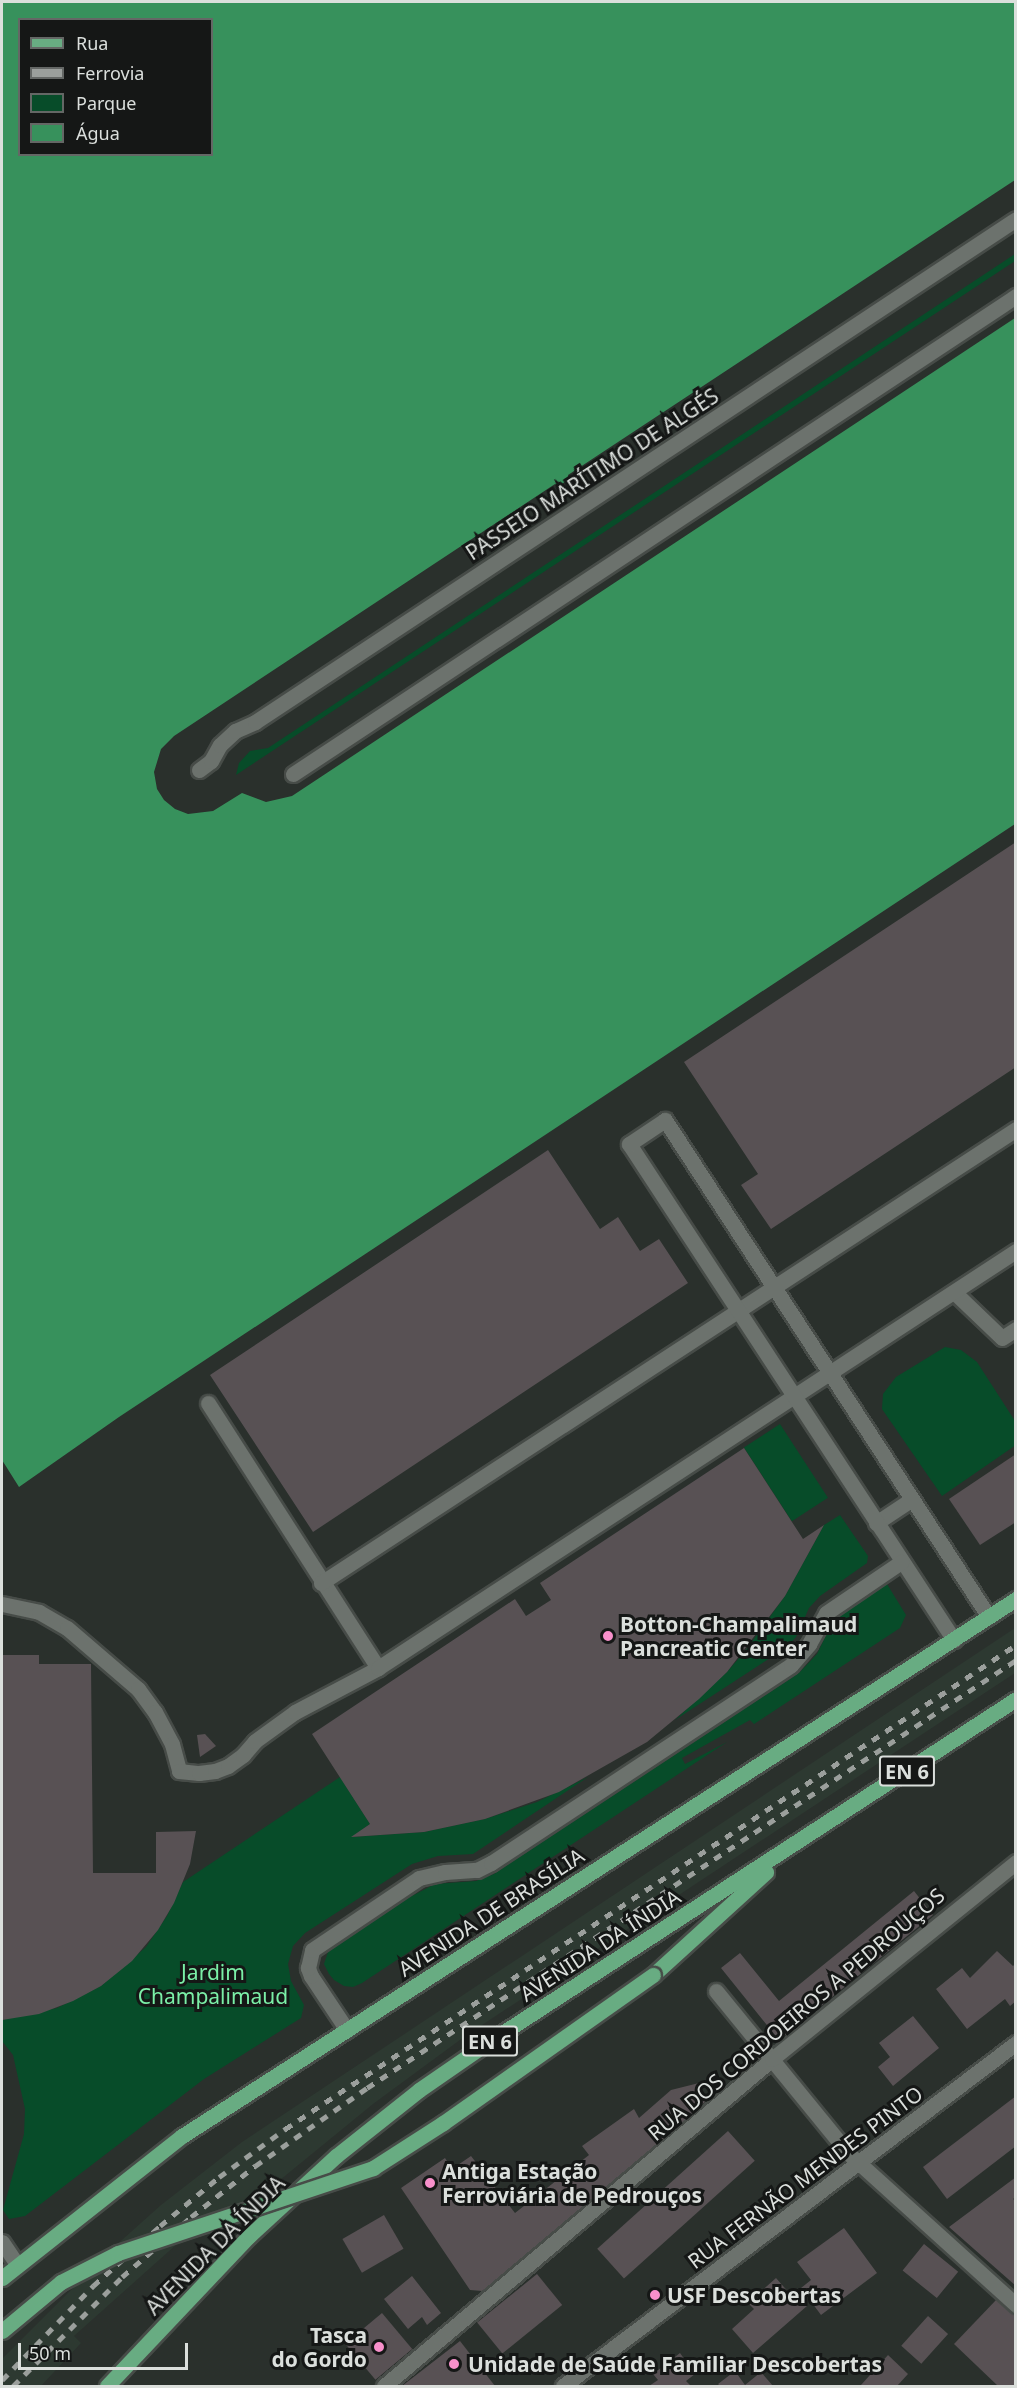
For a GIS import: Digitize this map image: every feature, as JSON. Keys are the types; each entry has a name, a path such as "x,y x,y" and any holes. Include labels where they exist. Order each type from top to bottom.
{"main road":[{"name":"AVENIDA DE BRASÍLIA","path":"2,2278 182,2136 1016,1599"},
{"name":"AVENIDA DA ÍNDIA","path":"107,2386 249,2236 336,2156 419,2090 490,2041 1016,1699"},
{"path":"2,2331 61,2282 118,2253 373,2168 443,2123 653,1975 799,1842"}],"street":[{"name":"PASSEIO MARÍTIMO DE ALGÉS","path":"199,770 211,761 231,733 268,713 1016,219"},
{"path":"293,774 1016,296"},
{"path":"954,1640 629,1144 665,1120 989,1617"},
{"path":"321,1582 1016,1129"},
{"path":"2,1604 39,1612 67,1628 138,1689 164,1728 179,1771 199,1773 228,1766 243,1755 255,1741 295,1712 378,1668 832,1374 1016,1251"},
{"path":"954,1292 1002,1338 1016,1329"},
{"path":"208,1403 378,1668"},
{"path":"876,1523 912,1499"},
{"path":"347,2030 311,1976 308,1968 312,1950 419,1878 445,1872 477,1870 491,1863 782,1671 802,1656 826,1613 901,1562"},
{"name":"RUA DOS CORDOEIROS A PEDROUÇOS","path":"384,2386 772,2059 1016,1862"},
{"path":"716,1991 858,2163 1016,2305"},
{"name":"RUA FERNÃO MENDES PINTO","path":"563,2386 1016,2043"},
{"path":"2,2242 17,2264"}],"shaded area":[{"path":"1015,1628 1015,1673 464,2037 373,2104 258,2198 177,2244 74,2336 81,2343 41,2386 2,2386 2,2359 113,2248 161,2205 242,2142"}],"green space":[{"path":"1015,254 1015,261 236,775 239,763 250,751 268,748"},
{"path":"945,1347 961,1350 977,1362 1015,1421 1016,1445 942,1496 882,1409 883,1394 896,1377"},
{"path":"780,1424 828,1498 792,1521 744,1447"},
{"path":"840,1515 868,1556 867,1563 820,1596 809,1608 796,1637 787,1647 675,1720 727,1672 746,1650 785,1596 824,1525"},
{"path":"887,1584 906,1615 900,1628 754,1724 750,1720 682,1758 685,1764 727,1742 362,1983 353,1987 344,1986 329,1974 324,1964 328,1952 410,1897 435,1884 476,1881 494,1874 799,1673 817,1654 830,1627 840,1615"},
{"name":"Jardim Champalimaud","path":"340,1777 370,1824 352,1837 424,1832 485,1819 537,1802 588,1777 473,1854 438,1856 412,1864 305,1933 293,1946 288,1964 291,1981 304,2005 301,2018 204,2079 25,2216 9,2219 3,2210 24,2134 25,2109 13,2055 2,2041 2,2020 57,2008 101,1986 146,1947 167,1916 183,1882"}],"water":[{"path":"2,2 1016,2 1015,180 568,475 568,480 558,486 555,484 174,736 161,749 154,772 157,789 164,800 175,809 188,814 213,811 242,793 266,802 292,796 1015,318 1015,824 119,1417 19,1487 2,1460"}],"building":[{"path":"1016,842 1016,1067 771,1229 741,1185 758,1174 684,1062"},
{"path":"548,1150 600,1229 618,1217 640,1251 659,1239 688,1283 313,1532 210,1375"},
{"name":"Botton-Champalimaud Pancreatic Center","path":"744,1448 803,1539 824,1525 785,1596 727,1672 699,1699 647,1742 559,1792 485,1819 424,1832 351,1837 370,1824 312,1734 515,1599 526,1616 551,1600 540,1583"},
{"path":"1016,1454 1016,1522 980,1545 949,1499"},
{"path":"2,1655 39,1655 39,1664 91,1664 93,1873 156,1873 156,1832 196,1831 190,1864 174,1903 158,1930 132,1961 101,1986 73,2001 39,2014 2,2020"},
{"path":"205,1734 216,1746 200,1757 197,1735"},
{"path":"914,1891 933,1915 779,2040 721,1968 740,1953 779,2001"},
{"path":"997,1951 1013,1966 1016,1963 1016,2001 1010,2006 1005,1999 967,2029 936,1989 962,1968 970,1978"},
{"path":"913,2016 939,2048 893,2086 878,2067 890,2057 879,2043"},
{"path":"699,2083 705,2102 541,2248 482,2291 470,2290 401,2188 445,2158 452,2169 471,2156 515,2213 589,2155 582,2146 634,2109 639,2118 671,2090"},
{"path":"1016,2096 1016,2146 947,2199 923,2167"},
{"path":"728,2131 755,2161 624,2278 597,2249"},
{"path":"1016,2177 1016,2197 1013,2199 1016,2201 1016,2286 949,2227"},
{"path":"384,2215 404,2249 362,2273 342,2239"},
{"path":"844,2228 877,2273 821,2315 801,2288 811,2280 797,2262"},
{"path":"924,2244 958,2272 937,2298 903,2270"},
{"path":"537,2274 562,2305 502,2354 477,2322"},
{"path":"412,2276 441,2313 427,2325 422,2317 408,2329 384,2299"},
{"path":"776,2278 791,2295 796,2291 807,2306 753,2353 732,2329 754,2309 748,2303"},
{"path":"997,2299 1016,2315 1016,2386 998,2386 954,2344"},
{"name":"Tasca do Gordo","path":"382,2313 412,2349 375,2380 345,2344"},
{"path":"928,2316 948,2334 921,2364 901,2346"},
{"name":"Unidade de Saúde Familiar Descobertas","path":"460,2341 495,2386 402,2386"},
{"path":"680,2353 695,2374 686,2381 691,2386 649,2386 658,2380 653,2374"},
{"path":"888,2355 908,2374 897,2386 861,2385"},
{"path":"735,2371 745,2385 761,2372 773,2386 720,2386 718,2384"}],"railway":[{"path":"2,2380 93,2286 160,2226 219,2177 285,2129 1016,1645"},
{"path":"13,2386 122,2277 191,2217 255,2166 367,2088 1016,1660"}],"place":[{"name":"Botton-Champalimaud Pancreatic Center","path":"608,1636"},
{"name":"Antiga Estação Ferroviária de Pedrouços","path":"430,2183"},
{"name":"USF Descobertas","path":"655,2295"},
{"name":"Tasca do Gordo","path":"379,2347"},
{"name":"Unidade de Saúde Familiar Descobertas","path":"454,2364"}]}
